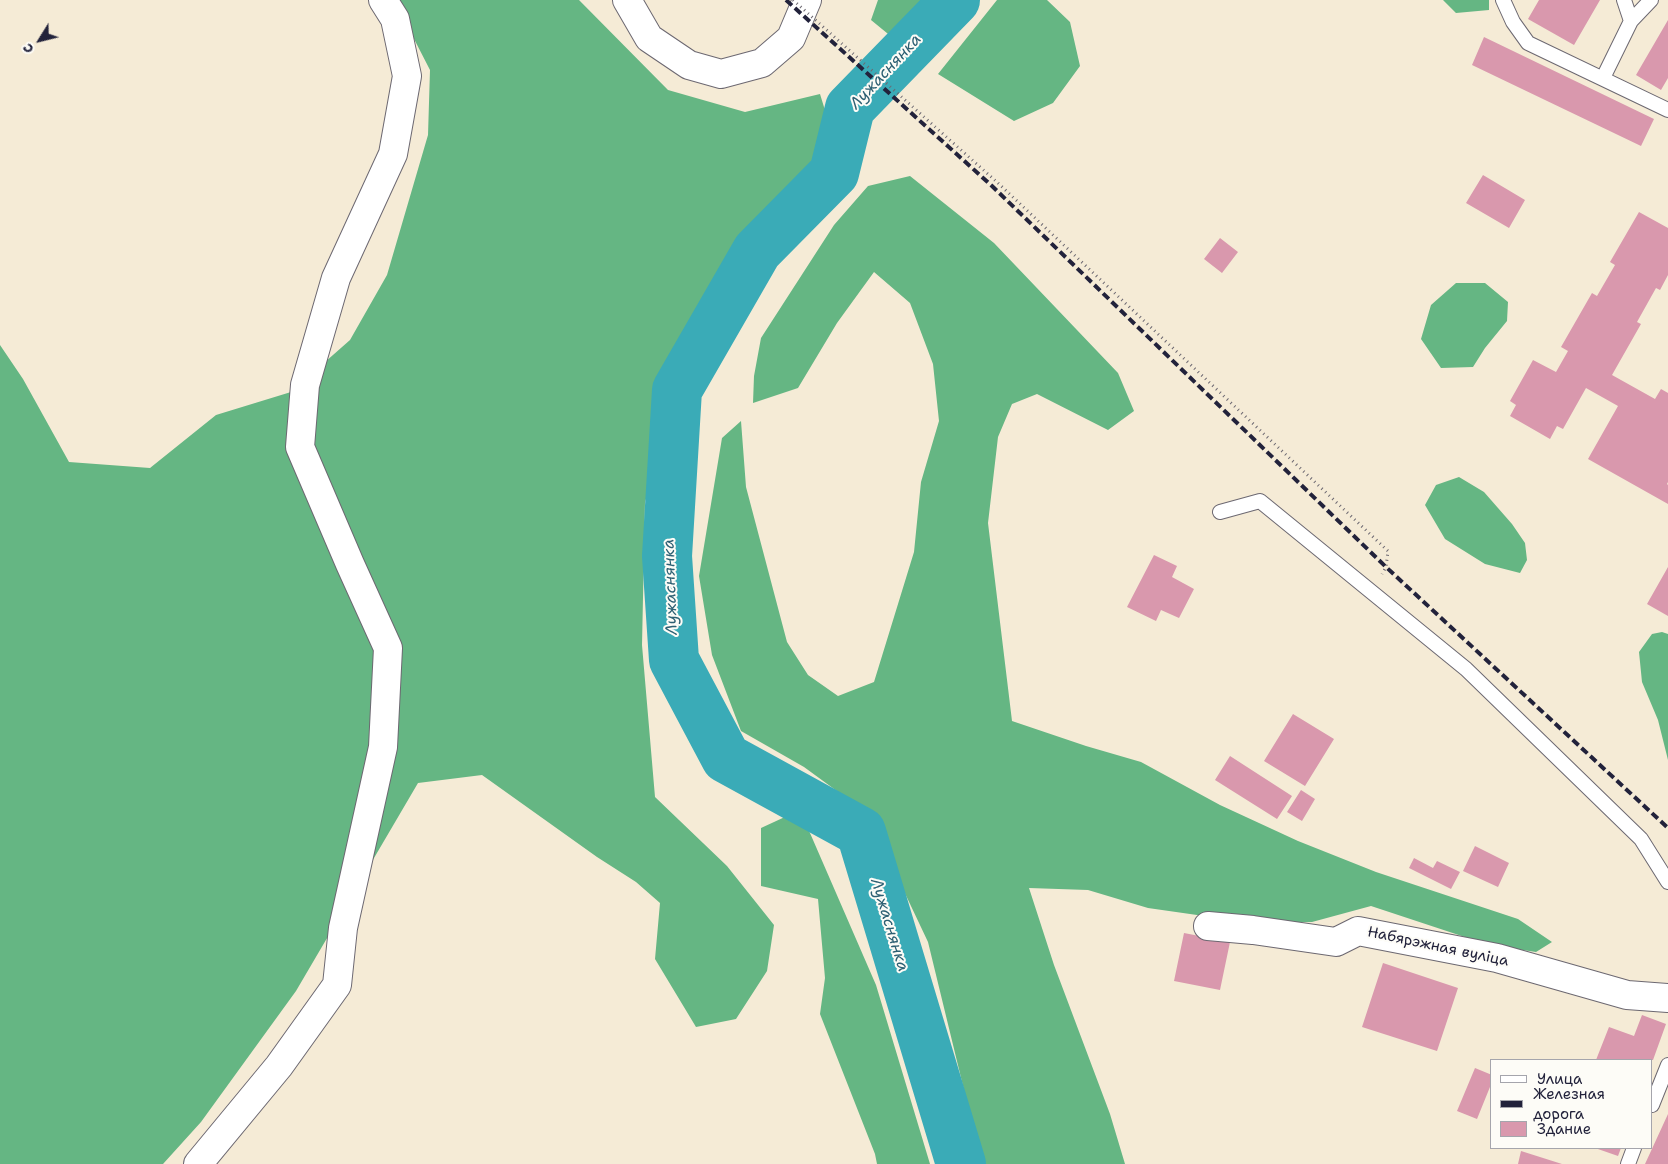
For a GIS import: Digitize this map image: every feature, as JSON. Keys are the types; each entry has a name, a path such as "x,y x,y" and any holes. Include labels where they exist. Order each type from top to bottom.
{"street":[{"path":"198,1164 279,1066 338,985 343,928 383,747 388,648 300,446 305,385 336,278 393,154 406,85 407,76 395,19 383,0"},
{"path":"627,0 649,38 689,65 721,74 762,63 791,38 806,0"},
{"name":"Набярэжная вуліца","path":"1208,926 1253,930 1336,942 1358,931 1497,958 1627,995 1668,998"}],"lane":[{"path":"1503,0 1513,22 1528,43 1668,110"},
{"path":"1624,0 1631,21"},
{"path":"1603,78 1631,21 1651,0"},
{"path":"1220,512 1260,501 1466,668 1641,839 1668,882"},
{"path":"1653,1103 1668,1066"},
{"path":"1628,1164 1634,1149"}],"path":[{"path":"793,0 998,183 1388,551 1386,567 1372,593"}],"green space":[{"path":"394,0 579,0 668,90 745,112 820,94 839,156 759,232 707,315 645,502 642,645 655,797 727,866 774,925 767,971 736,1019 696,1027 655,959 660,903 636,882 597,857 482,775 418,783 296,991 201,1122 163,1164 0,1164 0,345 23,379 69,462 150,468 216,415 291,392 350,340 387,275 428,135 430,70"},
{"path":"878,0 932,0 893,38 871,20"},
{"path":"997,0 1047,0 1070,22 1080,66 1053,103 1014,121 938,74"},
{"path":"1443,0 1489,0 1489,10 1456,13"},
{"path":"910,176 994,243 1118,373 1134,411 1108,430 1037,394 1012,404 998,437 988,523 1012,721 1141,762 1220,805 1298,841 1376,872 1518,919 1552,942 1536,952 1489,945 1371,906 1312,922 1253,923 1148,908 1088,890 1029,888 1054,965 1110,1114 1125,1164 982,1164 928,942 867,813 804,767 741,731 712,655 699,576 722,438 741,421 746,487 787,642 808,675 838,696 874,682 914,552 921,482 939,421 933,364 910,303 874,272 837,323 798,388 753,403 754,376 761,338 834,225 868,186"},
{"path":"1456,283 1485,283 1508,302 1507,321 1485,348 1473,367 1441,368 1421,339 1431,305"},
{"path":"1459,477 1484,492 1512,524 1525,543 1527,560 1520,573 1485,564 1445,539 1425,505 1436,485"},
{"path":"1662,632 1668,634 1668,760 1658,720 1642,682 1639,652 1652,634"},
{"path":"800,810 876,985 930,1164 877,1164 875,1154 820,1014 825,978 818,899 761,886 761,828"}],"building":[{"path":"1539,0 1600,0 1574,45 1528,19"},
{"path":"1668,20 1668,78 1661,90 1636,75"},
{"path":"1484,37 1654,119 1641,146 1472,65"},
{"path":"1483,175 1525,200 1509,228 1466,203"},
{"path":"1639,212 1668,228 1668,275 1660,290 1656,288 1637,322 1641,324 1612,375 1655,399 1661,389 1668,393 1668,504 1588,459 1618,406 1586,388 1563,429 1557,426 1550,439 1510,416 1516,405 1510,401 1533,360 1556,372 1568,351 1561,347 1592,293 1597,296 1615,265 1610,262"},
{"path":"1220,238 1238,252 1222,273 1204,259"},
{"path":"1154,555 1177,566 1172,577 1194,589 1179,618 1161,610 1156,621 1127,607"},
{"path":"1668,567 1668,616 1647,604"},
{"path":"1293,714 1334,739 1305,786 1264,761"},
{"path":"1230,756 1292,796 1277,819 1215,780"},
{"path":"1301,790 1315,799 1302,821 1287,812"},
{"path":"1475,846 1509,863 1498,887 1463,871"},
{"path":"1414,858 1433,868 1437,861 1460,872 1451,889 1409,868"},
{"path":"1184,933 1230,942 1220,990 1174,981"},
{"path":"1383,963 1458,988 1437,1051 1362,1027"},
{"path":"1642,1015 1666,1024 1653,1060 1596,1059 1609,1027 1634,1036"},
{"path":"1475,1068 1490,1074 1490,1087 1477,1119 1457,1111"},
{"path":"1668,1114 1668,1164 1645,1164"},
{"path":"1598,1149 1621,1149 1618,1156"},
{"path":"1521,1151 1562,1164 1518,1164"}],"waterway":[{"name":"Лужаснянка","path":"955,0 850,108 834,173 757,251 677,390 667,556 674,660 726,758 861,832 961,1164"}],"railway":[{"path":"786,0 992,186 1386,567 1668,828"}]}
